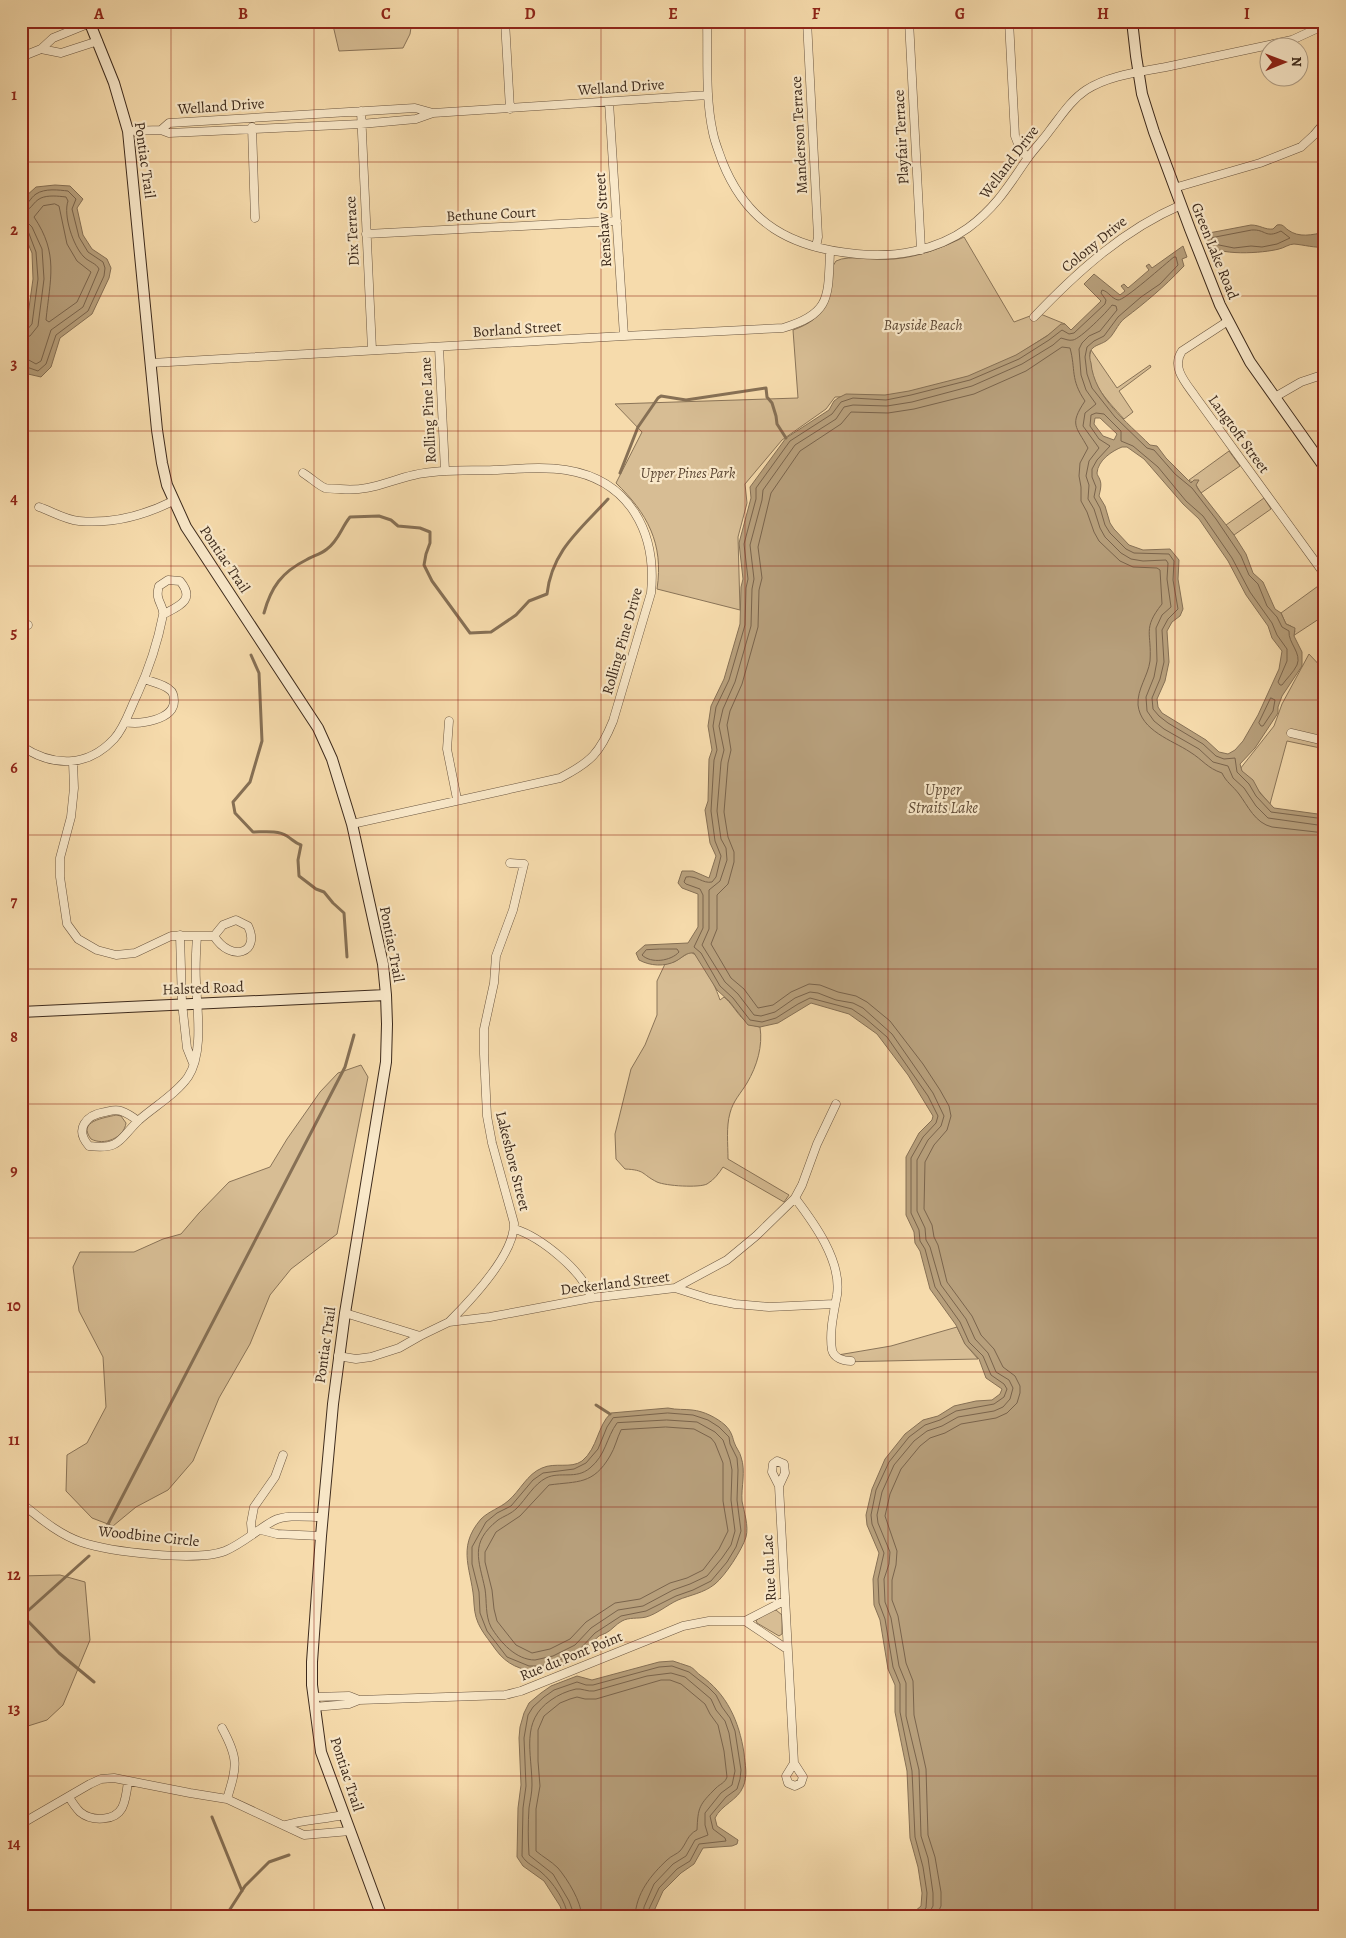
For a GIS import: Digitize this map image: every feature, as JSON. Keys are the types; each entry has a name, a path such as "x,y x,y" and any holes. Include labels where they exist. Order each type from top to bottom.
{"main road":[{"name":"Green Lake Road","path":"1132,21 1142,94 1154,132 1180,205 1228,321 1250,362 1325,468"},
{"name":"Pontiac Trail","path":"92,22 114,83 128,131 162,463 173,501 201,551 318,728 332,759 352,824 383,964 386,995 386,1062 338,1356 322,1517 312,1662 314,1702 322,1752 382,1917"},
{"name":"Halsted Road","path":"21,1012 197,1002 386,995"}],"street":[{"path":"505,21 510,109"},
{"path":"707,21 708,95"},
{"name":"Manderson Terrace","path":"807,21 817,227 816,247"},
{"name":"Playfair Terrace","path":"909,21 921,250"},
{"path":"1009,21 1015,136 1020,149 1028,158"},
{"name":"Welland Drive","path":"128,131 161,130 169,134 361,124 416,120 434,113 708,95 713,134 728,174 739,195 752,213 772,229 830,252 866,255 897,254 921,250 942,242 966,230 988,212 1010,187 1028,158 1078,96 1099,84 1119,77 1292,40 1316,28 1323,21"},
{"path":"21,57 41,49 53,38 92,22"},
{"path":"41,49 61,53 98,41"},
{"name":"Renshaw Street","path":"609,102 624,336"},
{"name":"Welland Drive","path":"161,130 169,123 360,111 416,108 434,113"},
{"name":"Dix Terrace","path":"360,111 372,350"},
{"path":"252,118 255,218"},
{"path":"1174,188 1260,163 1301,147 1325,122"},
{"name":"Colony Drive","path":"1034,317 1072,278 1126,234 1147,221 1180,205"},
{"name":"Bethune Court","path":"366,234 617,221"},
{"name":"Borland Street","path":"151,363 783,328 799,324 816,314 823,303 827,291 830,252"},
{"name":"Langtoft Street","path":"1228,321 1182,351 1178,358 1178,368 1195,396 1325,575"},
{"name":"Rolling Pine Lane","path":"439,347 444,471"},
{"path":"1275,397 1301,382 1325,374"},
{"name":"Rolling Pine Drive","path":"303,473 325,488 351,490 371,488 415,474 444,471 538,468 566,470 584,474 605,483 620,493 636,514 647,535 653,573 651,592 613,722 605,740 594,757 578,769 560,778 457,799 352,824"},
{"path":"39,507 78,521 108,520 143,514 173,501"},
{"path":"21,746 43,757 57,761 73,762 100,751 115,738 144,679 164,614 157,598 159,586 168,580 180,581 185,587 185,601 182,605 164,614"},
{"path":"124,722 132,724 161,718 172,710 174,706 173,694 170,689 144,679"},
{"path":"449,721 447,749 457,799"},
{"path":"1292,733 1325,742"},
{"path":"73,762 74,788 71,817 60,858 63,904 67,924 78,939 97,950 116,955 135,953 163,939 180,936 214,936 226,950 232,953 248,948 252,940 252,934 248,926 236,920 223,925 214,936"},
{"name":"Lakeshore Street","path":"510,863 524,864 513,910 496,956 494,983 484,1029 487,1116 492,1143 515,1230 526,1233 537,1240 565,1262 589,1290 591,1298"},
{"path":"180,936 182,1003 188,1048 193,1063"},
{"path":"138,1121 120,1110 99,1113 90,1116 85,1121 82,1127 83,1134 89,1146 110,1147 116,1144 138,1121 189,1076 198,1044 197,936"},
{"path":"675,1288 727,1260 756,1236 795,1198 802,1186 817,1144 836,1104"},
{"path":"795,1198 814,1222 832,1257 837,1280 832,1350 834,1355 840,1359 850,1360"},
{"path":"449,1322 475,1296 491,1275 515,1230"},
{"name":"Deckerland Street","path":"338,1356 356,1359 371,1357 399,1348 449,1322 490,1317 591,1298 675,1288 710,1299 770,1308 834,1304"},
{"path":"344,1313 420,1336"},
{"path":"252,1535 251,1523 254,1507 280,1468 282,1456"},
{"name":"Rue du Lac","path":"779,1486 794,1763"},
{"name":"Woodbine Circle","path":"21,1502 56,1531 81,1542 104,1548 181,1556 208,1556 226,1551 274,1520 322,1517"},
{"path":"261,1530 277,1534 321,1536"},
{"name":"Rue du Pont Point","path":"314,1702 349,1704 359,1700 505,1694 520,1691 683,1626 709,1621 745,1621 784,1602"},
{"path":"745,1621 787,1649"},
{"path":"222,1728 235,1756 233,1778 227,1799"},
{"path":"21,1824 101,1779 114,1778 190,1794 227,1799 286,1825 298,1834 337,1834 350,1831"},
{"path":"69,1797 81,1813 93,1818 116,1815 122,1808 128,1781"},
{"path":"286,1825 300,1821 320,1820 344,1815"}],"green space":[{"path":"332,21 412,21 410,34 403,48 339,51"},
{"path":"964,237 1014,322 1038,313 1065,324 1008,361 942,394 835,397 826,409 782,440 745,484 747,503 738,537 740,610 657,589 658,557 651,530 636,506 616,483 642,432 615,404 798,398 793,330 813,319 825,306 833,266 836,261 848,258 903,258 939,248"},
{"path":"1091,350 1117,388 1150,365 1151,367 1119,391 1133,412 1124,419 1104,396 1093,379 1089,360"},
{"path":"1229,451 1240,466 1201,493 1196,485 1189,480"},
{"path":"1264,498 1271,509 1234,535 1226,525"},
{"path":"1325,581 1325,615 1293,636 1295,631 1286,624 1281,613"},
{"path":"1309,654 1325,671 1325,749 1287,741 1270,804 1240,769 1274,726 1282,704"},
{"path":"690,952 695,954 704,965 720,1000 724,997 748,1023 760,1027 761,1041 756,1063 751,1076 735,1101 730,1113 728,1159 789,1195 784,1202 723,1167 707,1184 697,1186 675,1185 657,1182 640,1171 625,1169 616,1159 615,1134 631,1069 645,1045 657,1015 657,981 665,964 674,962"},
{"path":"361,1065 368,1077 337,1234 291,1269 270,1295 250,1344 219,1398 193,1461 168,1490 136,1507 113,1526 92,1518 66,1491 67,1455 87,1443 106,1407 103,1357 79,1311 73,1267 80,1252 134,1252 163,1239 181,1234 229,1182 270,1167 320,1092 338,1073"},
{"path":"116,1115 121,1116 126,1123 122,1133 113,1139 102,1142 91,1139 87,1128 90,1124 99,1119"},
{"path":"957,1327 965,1344 978,1359 838,1362 838,1355 891,1346"},
{"path":"60,1575 85,1582 90,1640 63,1705 47,1720 28,1726 21,1725 21,1576"},
{"path":"776,1610 782,1615 782,1634 779,1636 757,1623 756,1620"}],"water":[{"path":"70,186 83,199 77,208 83,235 92,249 107,259 111,268 109,278 92,314 60,338 51,367 41,377 28,374 21,368 21,330 27,322 33,279 32,253 21,227 22,205 25,197 36,187"},
{"path":"1251,225 1273,229 1277,225 1281,225 1292,233 1301,235 1325,232 1325,247 1294,244 1272,250 1241,253 1220,250 1206,243 1209,233"},
{"name":"Upper Straits Lake","path":"1183,246 1187,257 1182,259 1184,266 1155,294 1122,321 1109,339 1091,350 1093,375 1105,398 1122,418 1150,445 1157,446 1191,483 1194,480 1199,480 1196,485 1198,489 1234,535 1246,554 1253,573 1263,582 1275,609 1281,613 1286,624 1295,628 1294,636 1302,652 1302,666 1282,696 1278,713 1255,748 1240,764 1242,771 1253,780 1260,793 1274,808 1325,815 1325,1917 903,1917 921,1906 922,1893 918,1867 910,1838 907,1771 895,1712 895,1685 888,1669 880,1620 874,1605 873,1579 879,1553 867,1525 866,1515 872,1489 885,1459 905,1434 923,1420 938,1416 954,1406 976,1401 992,1400 1000,1394 1002,1389 986,1378 979,1359 965,1344 956,1325 930,1289 920,1251 915,1243 914,1232 906,1215 906,1157 919,1133 932,1120 933,1116 908,1075 877,1034 849,1014 811,1003 778,1023 760,1027 748,1025 729,1001 717,990 694,953 686,954 672,963 658,965 648,964 639,960 636,953 645,945 688,943 698,927 698,894 682,888 678,883 682,871 693,871 709,878 716,856 710,843 705,810 708,801 709,759 712,750 708,726 711,706 724,679 740,624 743,579 739,543 751,498 750,487 786,438 829,410 834,401 846,394 885,395 968,376 1016,355 1047,336 1061,324 1065,324 1071,330 1101,301 1084,284 1094,274 1120,295 1125,291 1121,286 1124,284 1128,288 1149,270 1146,266 1149,264 1152,268","holes":["1095,418 1100,418 1117,434 1114,440 1103,436 1094,424","1122,447 1127,447 1144,459 1183,504 1199,519 1228,561 1246,595 1268,626 1272,638 1282,651 1279,669 1258,715 1243,741 1235,750 1228,754 1219,752 1206,740 1162,713 1158,707 1157,699 1165,681 1169,662 1167,631 1172,622 1180,616 1183,609 1178,579 1179,560 1170,549 1143,550 1129,545 1110,523 1105,506 1099,496 1101,484 1097,473 1103,460"]},
{"path":"668,1408 706,1413 722,1422 731,1433 742,1462 742,1501 747,1528 746,1537 737,1555 724,1575 711,1587 678,1600 650,1616 622,1621 594,1640 582,1654 572,1661 549,1670 526,1670 515,1666 496,1650 481,1629 476,1618 467,1560 469,1540 473,1530 487,1514 508,1501 532,1474 547,1466 573,1465 582,1461 591,1450 606,1418 611,1413"},
{"path":"673,1661 691,1667 718,1691 730,1709 739,1730 744,1753 745,1783 741,1792 715,1818 717,1826 738,1840 737,1844 703,1848 694,1864 681,1873 663,1891 654,1911 654,1917 564,1917 560,1906 544,1881 523,1866 517,1857 518,1808 521,1785 519,1738 524,1713 529,1703 551,1686 577,1676 592,1680 659,1662"}],"waterway":[{"path":"620,473 638,427 661,396 686,400 766,388 767,397 772,403 777,424 786,438"},
{"path":"264,613 270,595 284,575 331,545 350,517 379,516 391,520 398,526 420,528 430,532 430,543 424,565 432,581 470,633 491,632 516,615 529,601 547,594 550,579 561,553 569,541 608,499"},
{"path":"251,655 259,673 262,741 250,782 233,802 235,813 253,832 279,833 301,845 298,860 299,876 316,889 324,892 344,913 347,957"},
{"path":"105,1530 345,1067 354,1035"},
{"path":"596,1405 610,1414"},
{"path":"21,1617 89,1556"},
{"path":"23,1616 59,1653 94,1682"},
{"path":"212,1817 242,1891"},
{"path":"225,1917 245,1886 269,1862 289,1855"}],"park label":[{"name":"Bayside Beach","path":"923,325"},
{"name":"Upper Pines Park","path":"688,473"}]}
